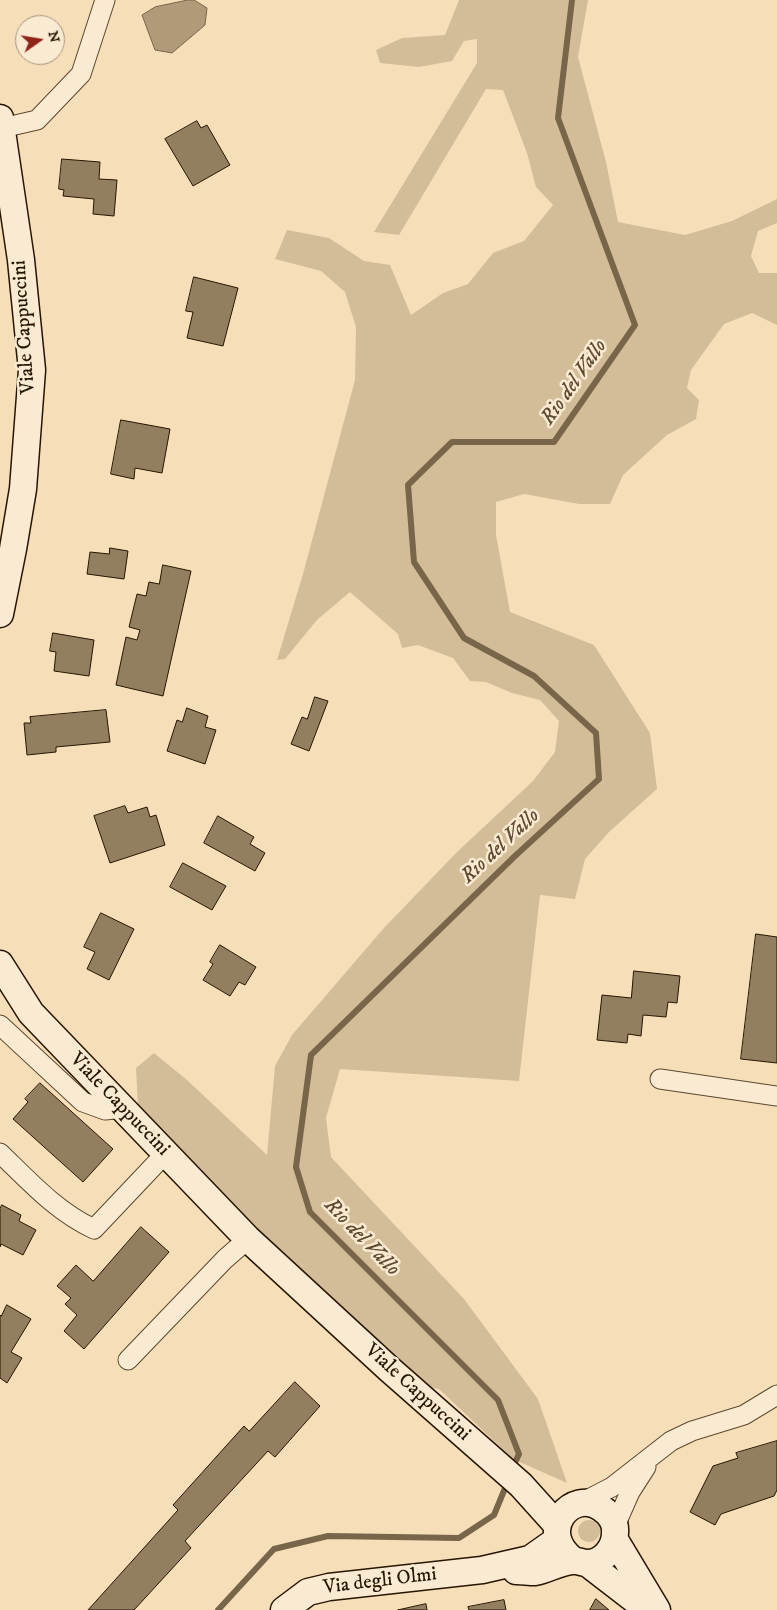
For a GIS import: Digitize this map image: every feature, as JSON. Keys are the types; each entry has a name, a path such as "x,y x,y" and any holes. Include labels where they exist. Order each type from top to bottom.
{"main road":[{"name":"Viale Cappuccini","path":"0,614 23,489 32,385 21,260 1,123"},
{"name":"Viale Cappuccini","path":"0,964 31,1012 248,1239 495,1463 567,1519"},
{"path":"648,1610 580,1561 563,1552 567,1519 596,1504 609,1513 615,1533 657,1610"},
{"name":"Via degli Olmi","path":"284,1610 308,1592 329,1587 482,1570 530,1559 567,1519"},
{"path":"580,1561 600,1560 610,1552 615,1533"},
{"name":"Via degli Olmi","path":"482,1570 536,1572 580,1561"}],"street":[{"path":"1,123 37,120 81,74 105,0"},
{"path":"0,1025 83,1102 105,1110 124,1108"},
{"path":"660,1079 777,1096"},
{"path":"0,1153 69,1216 94,1229 166,1154"},
{"path":"128,1360 225,1259 248,1239"},
{"path":"567,1519 654,1456 671,1441 692,1431 744,1415 777,1395"},
{"path":"615,1533 630,1492 654,1456"}],"shaded area":[{"path":"194,0 207,8 205,25 172,53 155,50 142,15 155,7"},
{"path":"459,0 588,0 578,57 606,162 618,222 685,235 732,221 777,199 777,223 758,231 751,256 759,273 777,273 777,325 752,313 724,324 691,370 687,388 699,400 696,419 667,435 623,475 610,504 579,504 524,494 496,502 496,535 510,612 594,645 650,733 657,789 609,832 585,859 575,899 540,895 519,1081 340,1069 326,1118 331,1157 464,1299 538,1399 567,1483 513,1459 439,1389 422,1386 257,1232 138,1107 136,1068 154,1053 187,1080 267,1155 275,1066 292,1035 383,929 456,853 533,781 555,752 559,721 540,700 512,693 486,682 470,681 453,658 418,645 402,648 398,634 350,592 317,620 285,659 277,660 303,574 355,380 356,327 345,292 321,271 275,259 287,230 329,238 364,261 390,265 411,315 443,293 468,284 493,253 524,241 553,205 536,187 527,153 503,90 486,89 399,235 374,232 477,63 477,39 464,41 452,61 419,67 380,63 376,50 402,38 445,35"},
{"path":"589,1520 597,1523 600,1531 597,1539 589,1542 581,1539 578,1531 581,1523"}],"building":[{"path":"197,121 201,128 207,125 230,165 193,186 165,139"},
{"path":"62,159 100,162 99,179 117,180 114,216 93,214 94,199 63,196 64,190 59,189"},
{"path":"194,277 238,288 223,346 187,338 193,312 186,311"},
{"path":"121,420 170,429 162,473 135,468 134,479 111,474"},
{"path":"110,548 128,551 124,579 87,574 90,552 109,554"},
{"path":"163,565 191,571 163,696 116,685 126,637 137,640 140,630 129,627 137,594 146,596 149,582 159,584"},
{"path":"53,633 94,640 89,676 54,671 56,652 50,651"},
{"path":"315,697 328,701 309,751 291,744 302,717 307,719"},
{"path":"187,708 208,716 205,727 216,730 205,764 167,751 177,720 182,722"},
{"path":"106,710 110,742 56,747 56,752 27,755 24,723 31,723 30,717"},
{"path":"125,806 128,813 147,807 150,817 156,815 165,845 110,863 94,816"},
{"path":"218,816 254,837 250,844 265,853 255,871 204,843"},
{"path":"183,863 226,886 212,910 170,887"},
{"path":"101,913 134,929 109,980 87,969 95,952 84,947"},
{"path":"756,934 777,937 777,1063 741,1059"},
{"path":"220,945 256,967 245,985 239,982 230,996 203,980 213,964 210,962"},
{"path":"634,971 680,976 677,1003 668,1002 666,1017 643,1015 641,1036 628,1034 627,1043 597,1040 602,995 631,998"},
{"path":"40,1083 113,1149 83,1182 13,1119 28,1102 25,1099"},
{"path":"2,1205 21,1215 19,1221 36,1230 23,1255 1,1244 0,1247 0,1209"},
{"path":"141,1227 169,1252 84,1349 64,1331 77,1315 65,1304 71,1298 57,1286 76,1265 93,1281"},
{"path":"7,1305 31,1319 11,1352 22,1358 7,1383 0,1378 0,1315"},
{"path":"295,1382 320,1406 275,1457 268,1451 185,1541 191,1548 134,1610 88,1610 178,1510 173,1505 244,1426 249,1431"},
{"path":"777,1441 777,1490 774,1496 721,1514 715,1525 690,1512 713,1466 738,1458 736,1453"},
{"path":"596,1599 609,1610 590,1610"},
{"path":"504,1600 506,1610 469,1610 468,1607"},
{"path":"426,1604 427,1610 398,1610"}],"waterway":[{"name":"Rio del Vallo","path":"512,1469 519,1454 498,1400 310,1212 296,1167 311,1055 515,856 599,779 596,733 534,676 464,638 414,562 408,485 452,442 554,442 635,325 558,118 572,0"},
{"name":"Rio del Vallo","path":"218,1610 274,1549 328,1536 459,1538 494,1515 508,1481"}]}
